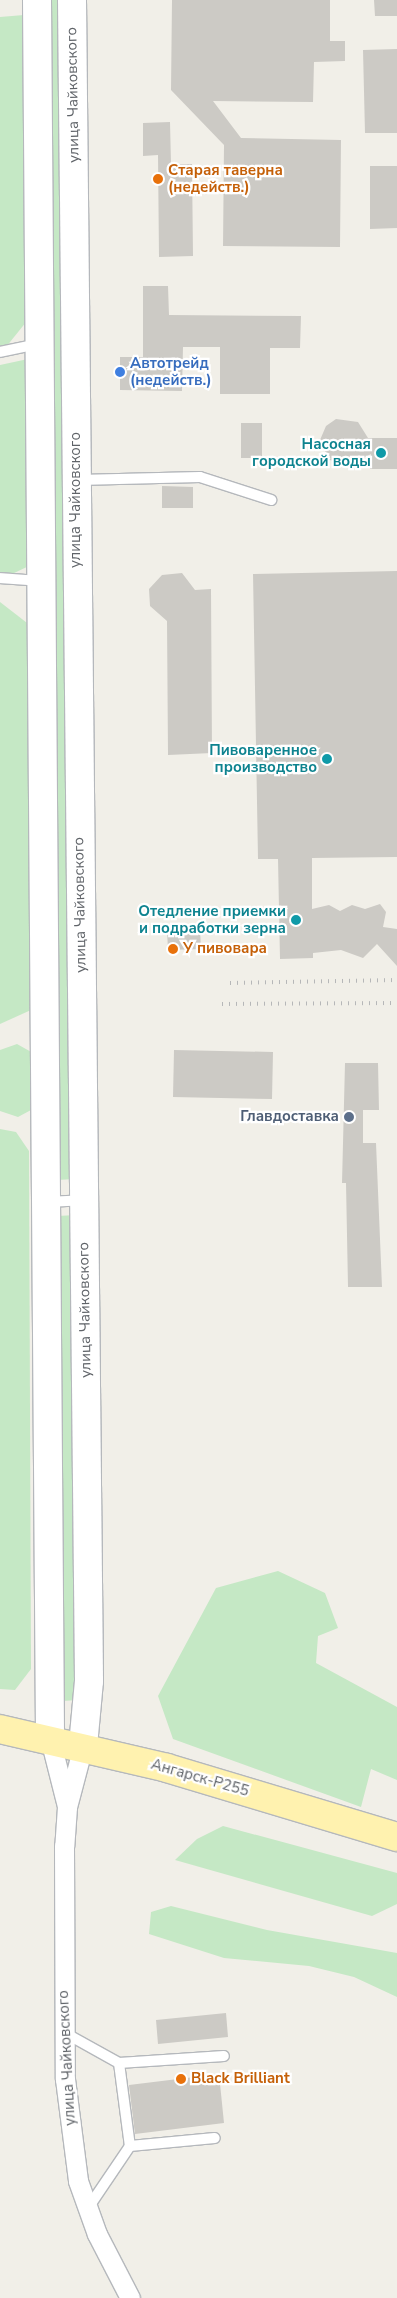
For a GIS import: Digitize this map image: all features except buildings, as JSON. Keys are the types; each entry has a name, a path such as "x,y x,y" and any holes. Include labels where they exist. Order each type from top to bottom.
{"main road":[{"name":"улица Чайковского","path":"37,0 50,1739"},
{"name":"улица Чайковского","path":"72,0 89,1681 83,1746"},
{"name":"Ангарск-Р255","path":"0,1729 83,1746 397,1837"}],"street":[{"name":"улица Чайковского","path":"50,1739 67,1807"},
{"name":"улица Чайковского","path":"83,1746 67,1807 65,2033 74,2164 88,2208 130,2298"}],"lane":[{"path":"0,352 41,343"},
{"path":"76,480 200,478 271,500"},
{"path":"0,578 41,581"},
{"path":"45,1202 83,1200"},
{"path":"65,2033 120,2063 224,2056"},
{"path":"88,2208 130,2146 120,2063"},
{"path":"130,2146 215,2138"}],"green space":[{"path":"47,0 63,0 75,1179 57,1180"},
{"path":"24,15 31,316 6,347 0,347 0,17"},
{"path":"28,359 31,565 12,574 0,572 0,365"},
{"path":"0,602 31,626 31,1010 0,1024"},
{"path":"17,1044 33,1053 31,1110 18,1117 0,1111 0,1050"},
{"path":"0,1129 16,1132 29,1151 31,1669 15,1690 0,1689"},
{"path":"77,1215 79,1700 62,1701 57,1216"},
{"path":"278,1571 325,1593 338,1628 318,1636 316,1663 397,1707 397,1780 371,1769 361,1807 173,1739 158,1696 216,1588"},
{"path":"223,1826 397,1873 397,1904 372,1916 175,1860 197,1839"},
{"path":"171,1906 267,1930 397,1953 397,1997 354,1977 309,1966 224,1958 149,1934 151,1912"}],"railway":[{"path":"230,983 397,980"},
{"path":"222,1004 397,1003"}],"place":[{"name":"Старая таверна (недейств.)","path":"158,179"},
{"name":"Автотрейд (недейств.)","path":"120,372"},
{"name":"Насосная городской воды","path":"381,453"},
{"name":"Пивоваренное производство","path":"327,759"},
{"name":"Отедление приемки и подработки зерна","path":"296,920"},
{"name":"У пивовара","path":"173,949"},
{"name":"Главдоставка","path":"349,1117"},
{"name":"Black Brilliant","path":"181,2079"}]}
